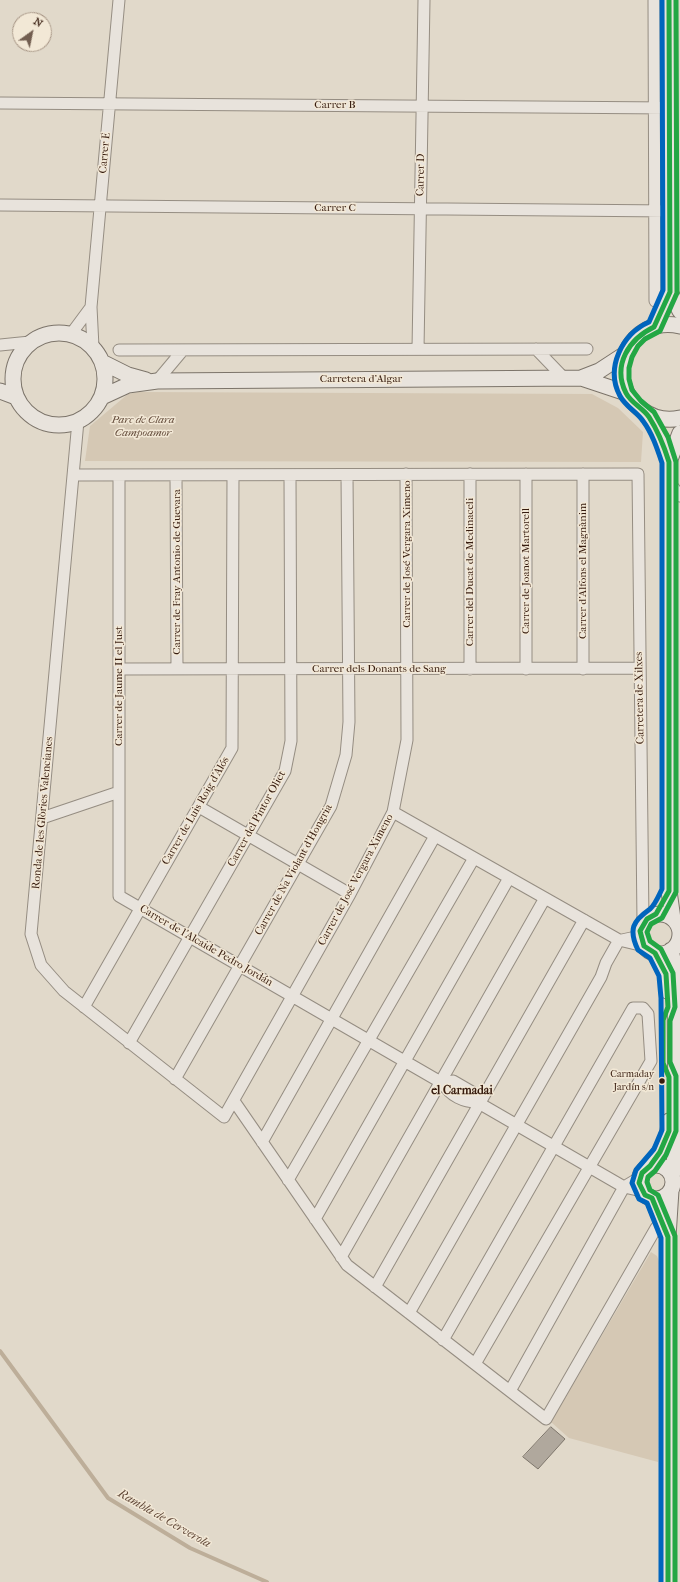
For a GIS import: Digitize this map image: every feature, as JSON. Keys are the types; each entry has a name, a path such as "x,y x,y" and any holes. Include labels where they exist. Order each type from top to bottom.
{"main road":[{"path":"654,327 670,292 670,0"},
{"path":"670,292 680,311"},
{"path":"680,326 666,324 654,327 642,333 632,342 625,354 622,367 622,380 626,393 636,406 648,414 663,419 680,418"},
{"path":"57,332 71,334 83,339 93,347 102,362 105,380 102,397 92,411 78,421 64,425 42,422 24,409 16,397 12,374 15,363 21,351 30,342 50,333 57,332"},
{"name":"Carretera d'Algar","path":"102,397 128,385 154,381 581,378 599,372 625,354"},
{"name":"Carretera d'Algar","path":"102,362 128,375 154,381"},
{"path":"0,372 15,363"},
{"name":"Carretera d'Algar","path":"581,378 626,393"},
{"path":"0,391 16,397"},
{"path":"648,414 662,440 669,462 669,891 677,930 675,969 676,1131 674,1174 668,1238 668,1582"},
{"path":"669,462 680,433"},
{"path":"656,914 669,891"},
{"path":"662,914 677,930 666,953 645,938 651,915 662,914"},
{"name":"Carretera de Xilxes","path":"645,938 666,974 668,998 669,1131 660,1152 650,1166"},
{"path":"668,1238 662,1220 645,1189 642,1173 650,1166 660,1165 674,1174"},
{"path":"645,1189 663,1197 674,1174"}],"street":[{"name":"Carrer E","path":"93,347 91,307 119,0"},
{"name":"Carrer D","path":"418,349 424,0"},
{"path":"645,0 670,0"},
{"path":"654,0 655,300"},
{"name":"Carrer B","path":"0,103 670,108"},
{"name":"Carrer C","path":"0,205 670,210"},
{"path":"71,334 91,307"},
{"path":"0,345 30,342"},
{"path":"536,349 564,378"},
{"path":"119,350 587,349"},
{"path":"154,381 183,350"},
{"name":"Ronda de les Glòries Valencianes","path":"78,421 31,934 41,965 64,992 224,1117"},
{"name":"Carrer de José Vergara Ximeno","path":"224,1117 350,894 393,812 407,740 406,474"},
{"name":"Carrer del Ducat de Medinaceli","path":"470,474 470,669"},
{"name":"Carrer de Joanot Martorell","path":"526,474 526,669"},
{"path":"74,475 583,474"},
{"name":"Carretera de Xilxes","path":"583,474 638,474 639,668 645,938"},
{"name":"Carrer d'Alfons el Magnànim","path":"583,474 583,669"},
{"name":"Carrer de Jaume II el Just","path":"119,475 119,896"},
{"name":"Carrer de Fray Antonio de Guevara","path":"176,475 177,669"},
{"name":"Carrer de Luis Roig d'Alós","path":"84,1007 232,748 233,475"},
{"name":"Carrer del Pintor Oliet","path":"129,1043 285,771 291,741 290,475"},
{"name":"Carrer de Na Violant d'Hongria","path":"175,1078 331,806 346,755 349,722 347,475"},
{"path":"669,482 680,496"},
{"name":"Carrer dels Donants de Sang","path":"119,670 639,668"},
{"path":"42,818 119,792"},
{"path":"199,807 350,894"},
{"path":"393,812 619,940 636,937 645,938"},
{"path":"262,1142 435,836"},
{"path":"288,1180 474,858"},
{"path":"316,1219 509,878"},
{"name":"Carrer de l'Alcaide Pedro Jordán","path":"119,896 443,1083"},
{"path":"341,1257 443,1083 545,898"},
{"path":"375,1287 478,1103 584,920"},
{"path":"408,1313 601,977 606,962 619,940"},
{"path":"443,1340 553,1146 634,1008 643,1008 648,1014 651,1061 475,1364"},
{"path":"443,1083 453,1081 472,1092 478,1103 624,1187 645,1189"},
{"path":"234,1101 347,1265 546,1419 662,1220"},
{"path":"510,1391 624,1187"}],"green space":[{"name":"Parc de Clara Campoamor","path":"139,392 592,394 618,408 643,432 641,462 85,461 90,426 128,394"},
{"path":"651,1252 657,1256 659,1261 658,1462 569,1438 551,1422"}],"building":[{"path":"551,1427 565,1439 538,1469 523,1457"}],"waterway":[{"name":"Rambla de Cerverola","path":"0,1351 108,1498 190,1548 267,1582"}],"transit line":[{"path":"661,1582 661,1238 647,1203 639,1199 632,1183 636,1170 654,1149 662,1130 661,998 659,976 650,958 638,950 633,936 636,922 652,907 662,889 662,463 654,441 641,418 625,403 620,396 614,374 615,363 624,343 639,327 649,322 663,290 662,0"},
{"path":"668,1582 668,1237 652,1198 645,1195 639,1183 642,1173 650,1166 660,1152 669,1131 669,1077 663,1063 663,1020 668,1007 666,974 655,953 644,946 640,931 647,919 656,914 669,891 669,462 665,450 649,417 628,397 622,383 621,373 625,354 637,338 654,327 670,292 669,0"},
{"path":"675,1582 675,1236 658,1195 650,1190 647,1182 648,1177 655,1171 666,1155 676,1131 676,1076 670,1062 670,1021 675,1007 673,973 661,949 650,941 647,932 651,924 662,918 676,892 676,462 668,437 654,412 641,401 632,390 629,379 629,368 632,357 638,346 645,339 660,331 677,293 676,0"}],"place":[{"name":"Carmaday Jardín s/n","path":"662,1081"}],"district":[{"name":"el Carmadai","path":"462,1091"}]}
